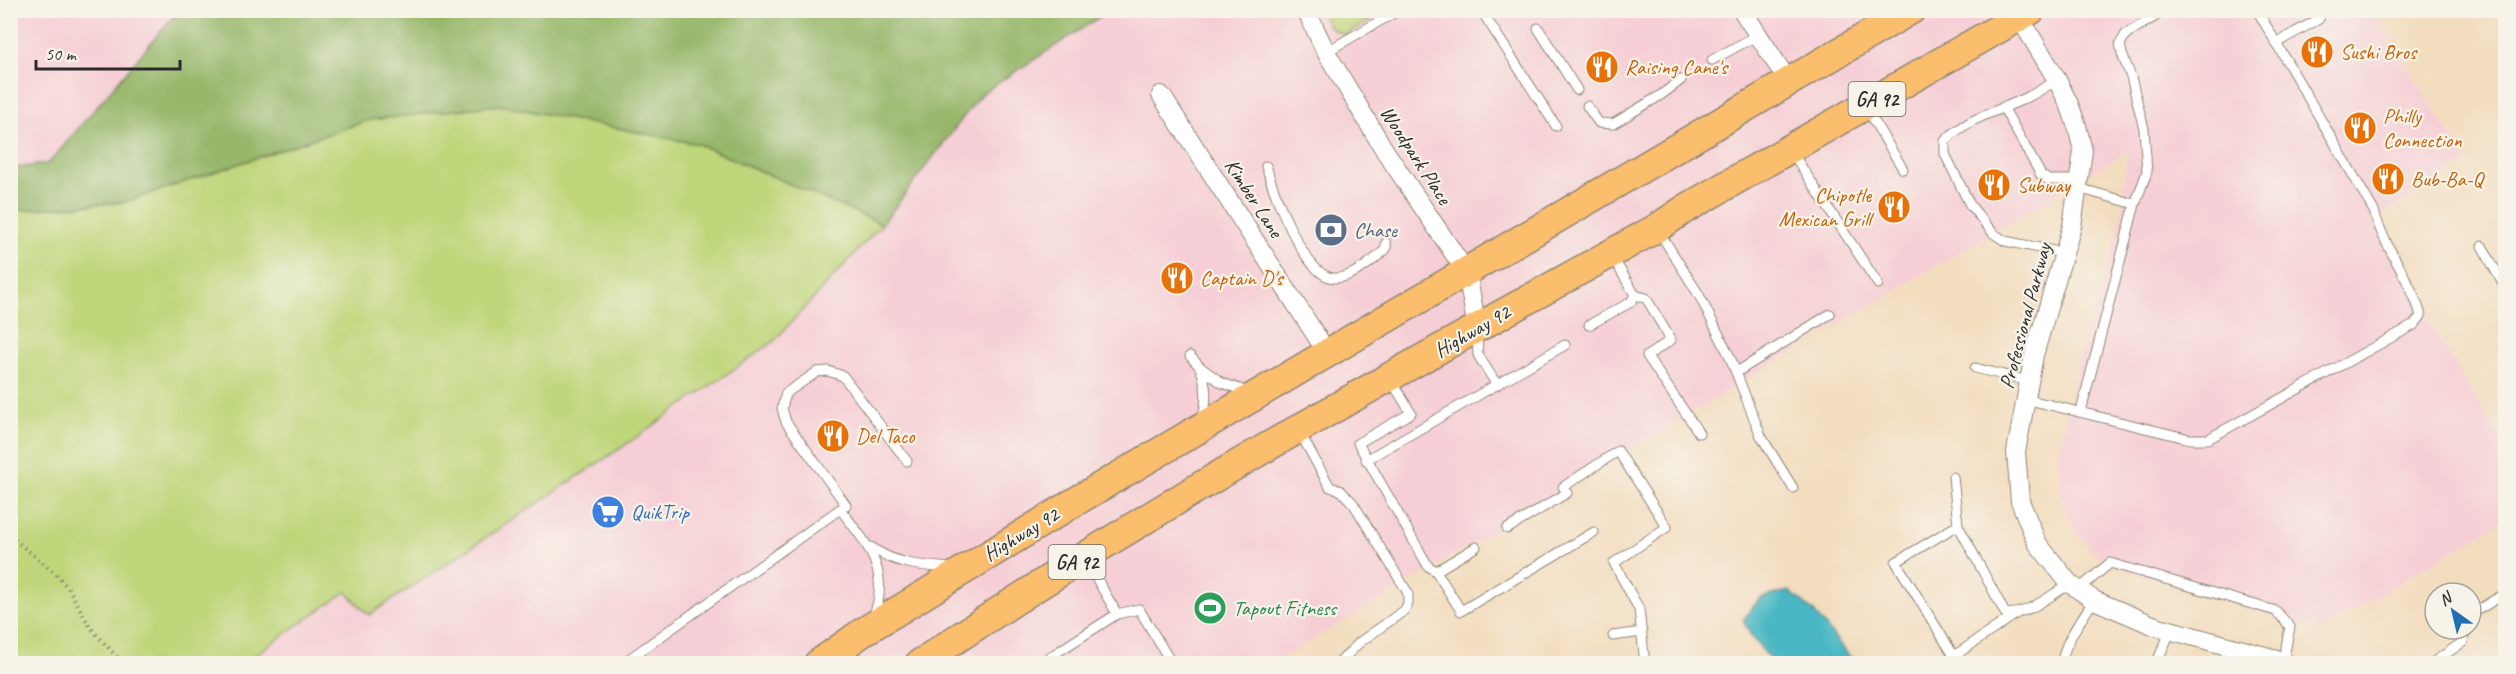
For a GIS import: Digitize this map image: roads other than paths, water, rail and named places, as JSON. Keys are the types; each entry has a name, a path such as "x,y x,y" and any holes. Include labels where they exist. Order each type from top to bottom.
{"main road":[{"name":"Highway 92","path":"818,663 964,569 1911,10"},
{"name":"Highway 92","path":"924,662 1013,601 1085,557 1390,378 1657,228 2022,13"}],"street":[{"name":"Woodpark Place","path":"1305,10 1326,52 1384,151 1467,273 1477,328"},
{"path":"1742,10 1788,81"},
{"name":"Professional Parkway","path":"2022,13 2057,80 2077,126 2083,151 2072,226 2034,355 2027,390 2016,452 2020,501 2037,543 2081,591 2155,626 2284,662"},
{"name":"Kimber Lane","path":"1161,95 1328,354"}],"lane":[{"path":"1326,52 1399,10"},
{"path":"1481,10 1556,126"},
{"path":"2081,411 2135,204 2147,172 2144,129 2132,77 2120,44 2126,34 2166,10"},
{"path":"1975,368 2081,411 2190,439 2208,439 2414,325 2421,316 2417,302 2379,231 2374,211 2257,10"},
{"path":"2276,43 2319,19 2321,10"},
{"path":"1538,28 1577,90"},
{"path":"1712,60 1758,35"},
{"path":"1587,106 1599,123 1613,124 1681,80"},
{"path":"2057,80 2028,97 1954,132 1946,141 1945,154 1970,205 1993,233 2005,241 2064,253"},
{"path":"1865,106 1903,169"},
{"path":"2003,107 2041,175 2048,180 2078,184 2135,204"},
{"path":"1790,149 1878,284"},
{"path":"1266,166 1276,200 1286,219 1313,265 1323,274 1332,279 1347,276 1379,255 1386,249 1386,243"},
{"path":"1657,228 1699,295 1737,372 1738,383 1761,436 1793,488"},
{"path":"2481,246 2505,289"},
{"path":"1610,254 1635,295 1646,298 1671,340 1647,356 1699,433"},
{"path":"1589,325 1631,302 1635,295"},
{"path":"1737,372 1830,314"},
{"path":"1477,328 1478,355 1497,385"},
{"path":"1366,460 1565,345"},
{"path":"1190,356 1209,376 1251,393 1262,392"},
{"path":"1197,430 1205,408 1206,393 1205,380 1200,367"},
{"path":"846,505 786,422 782,408 786,393 817,372 828,371 843,376 907,461"},
{"path":"1390,378 1411,413 1358,443 1428,566 1436,571 1461,611 1594,532"},
{"path":"1299,431 1330,488 1340,490 1353,503 1408,593 1405,610 1360,642 1338,663"},
{"path":"1507,529 1618,451 1667,527 1614,563 1636,601 1645,663"},
{"path":"1953,477 1958,525 2005,613 2016,614"},
{"path":"622,663 840,509 867,543 876,564 878,598 872,618 863,632"},
{"path":"1958,525 1896,562 1954,656 2016,614 2081,591 2110,563 2276,611 2290,627 2284,662"},
{"path":"867,543 887,556 909,564 964,569"},
{"path":"1436,571 1476,548"},
{"path":"1085,557 1117,614"},
{"path":"2062,663 2081,591"},
{"path":"2483,607 2505,593"},
{"path":"1039,663 1117,614 1139,609 1172,663"},
{"path":"2157,663 2170,630"},
{"path":"1612,636 1642,632"},
{"path":"2431,663 2463,641"}],"water":[{"path":"1789,591 1813,611 1855,663 1773,663 1751,635 1743,620 1760,598"}],"place":[{"name":"Sushi Bros","path":"2317,52"},
{"name":"Raising Cane's","path":"1602,67"},
{"name":"Philly Connection","path":"2360,128"},
{"name":"Bub-Ba-Q","path":"2388,179"},
{"name":"Subway","path":"1994,185"},
{"name":"Chipotle Mexican Grill","path":"1894,207"},
{"name":"Chase","path":"1331,230"},
{"name":"Captain D's","path":"1177,278"},
{"name":"Del Taco","path":"833,436"},
{"name":"QuikTrip","path":"608,512"},
{"name":"Tapout Fitness","path":"1210,608"}]}
